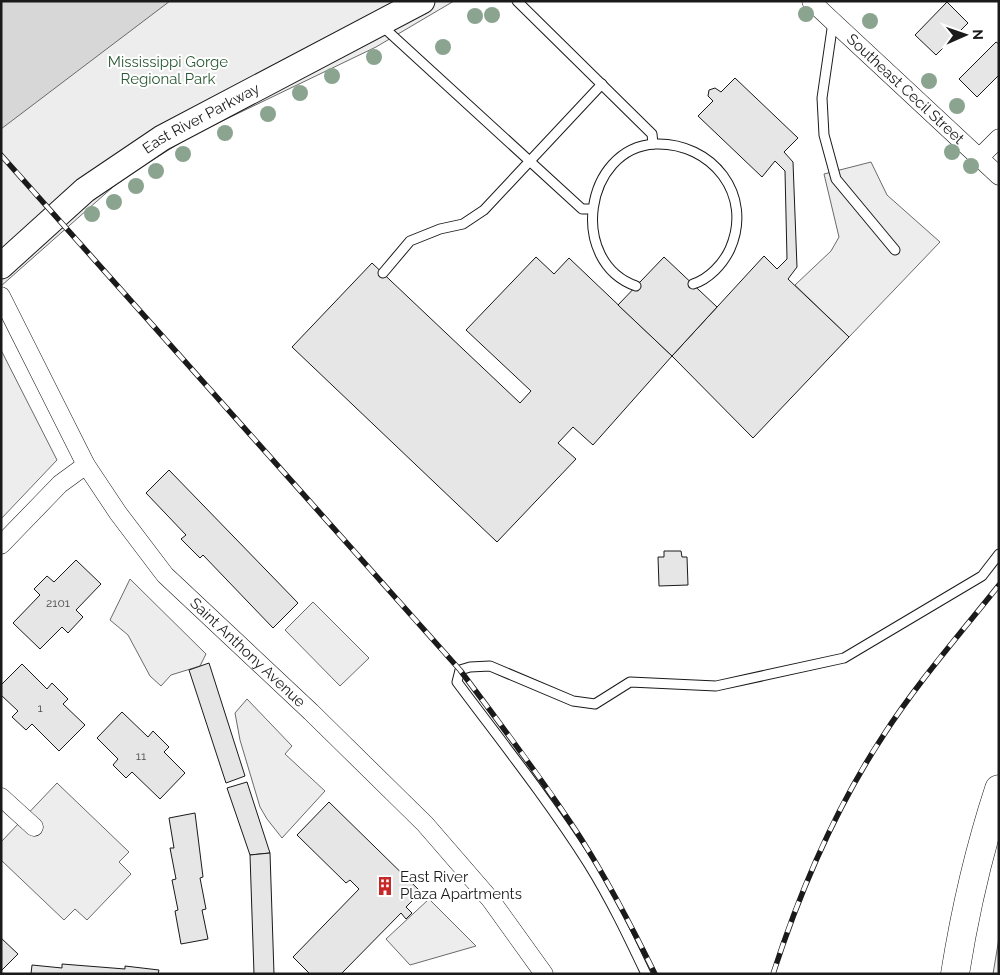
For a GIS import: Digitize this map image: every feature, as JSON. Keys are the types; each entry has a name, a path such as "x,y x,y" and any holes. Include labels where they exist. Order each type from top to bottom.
{"highway":[{"path":"955,974 965,913 986,830 999,789"}],"street":[{"name":"East River Parkway","path":"1,266 85,190 162,138 422,1"},
{"name":"Southeast Cecil Street","path":"811,1 999,176"},
{"path":"979,158 999,138"},
{"name":"Saint Anthony Avenue","path":"1,296 86,464 118,513 165,575 311,712 426,824 490,899 544,974"},
{"path":"1,545 60,484 86,464"},
{"path":"1,797 34,827"}],"lane":[{"path":"517,1 652,134 653,144"},
{"path":"832,22 822,98 824,135 836,179 895,250"},
{"path":"381,24 582,209 592,209"},
{"path":"383,273 410,241 440,229 463,224 484,210 602,84"},
{"path":"636,286 620,278 606,264 592,228 592,209 596,192 609,170 619,160 634,150 653,144 690,149 706,159 720,171 730,187 736,205 737,224 724,260 711,274 693,284"},
{"path":"646,974 630,940 589,865 552,809 457,682 460,670 470,667 490,666 573,701 596,704 630,682 716,686 844,658 982,576 999,554"}],"shaded area":[{"path":"1,1 170,1 1,129"},
{"name":"Mississippi Gorge Regional Park","path":"146,1 454,1 376,47 191,136 122,179 1,286 1,113"},
{"path":"871,162 887,195 940,242 849,337 795,285 831,251 839,237 824,174"},
{"path":"1,350 57,460 1,519"},
{"path":"130,579 206,654 200,666 171,675 161,686 150,676 128,635 110,620"},
{"path":"313,602 369,658 340,686 285,630"},
{"path":"247,699 292,746 285,754 325,791 282,838 260,807 240,740 235,713"},
{"path":"57,783 129,852 119,862 131,874 87,920 75,909 64,920 1,860 1,842"},
{"path":"429,899 476,946 410,965 386,939"},
{"path":"999,938 999,974 993,974"}],"building":[{"path":"947,2 968,23 936,55 915,35"},
{"path":"996,42 999,44 999,75 977,97 959,79"},
{"path":"735,78 798,138 784,152 793,162 797,267 788,279 849,337 753,438 672,356 764,256 777,269 787,259 785,171 775,161 762,177 698,116 713,101 708,96 709,90 715,88 721,92"},
{"path":"536,257 554,274 569,258 672,356 593,445 573,427 558,443 576,459 497,542 292,347 372,263 520,403 531,391 466,330"},
{"path":"664,257 717,307 672,356 618,305"},
{"path":"169,470 298,603 273,628 203,555 200,558 181,539 186,535 146,493"},
{"path":"664,551 681,551 682,557 687,557 688,585 659,586 658,557 664,557"},
{"path":"76,560 101,584 76,610 83,617 68,633 62,627 40,649 13,623 40,595 34,589 47,576 54,582"},
{"path":"209,663 245,776 226,783 189,670"},
{"path":"22,664 47,689 52,683 68,699 63,704 85,725 59,751 32,724 26,730 12,717 18,711 1,695 1,685"},
{"path":"122,712 148,737 153,731 169,747 164,752 185,773 160,799 132,772 126,778 113,765 118,759 97,738"},
{"path":"247,782 270,853 250,855 227,788"},
{"name":"East River Plaza Apartments","path":"329,802 421,892 406,907 412,913 406,919 401,913 341,974 310,974 293,957 359,889 350,880 346,883 297,835"},
{"path":"195,813 203,877 200,878 206,909 202,910 208,939 181,944 175,911 178,910 172,880 176,879 170,848 174,848 169,818"},
{"path":"270,853 274,974 254,974 250,855"},
{"path":"1,938 18,954 1,971"},
{"path":"62,964 125,969 125,966 159,970 158,974 31,974 32,965 62,968"}],"railway":[{"path":"1,155 460,670 537,774 580,837 619,904 655,974"},
{"path":"773,974 807,881 849,792 896,716 999,585"}],"place":[{"name":"East River Plaza Apartments","path":"385,886"}]}
